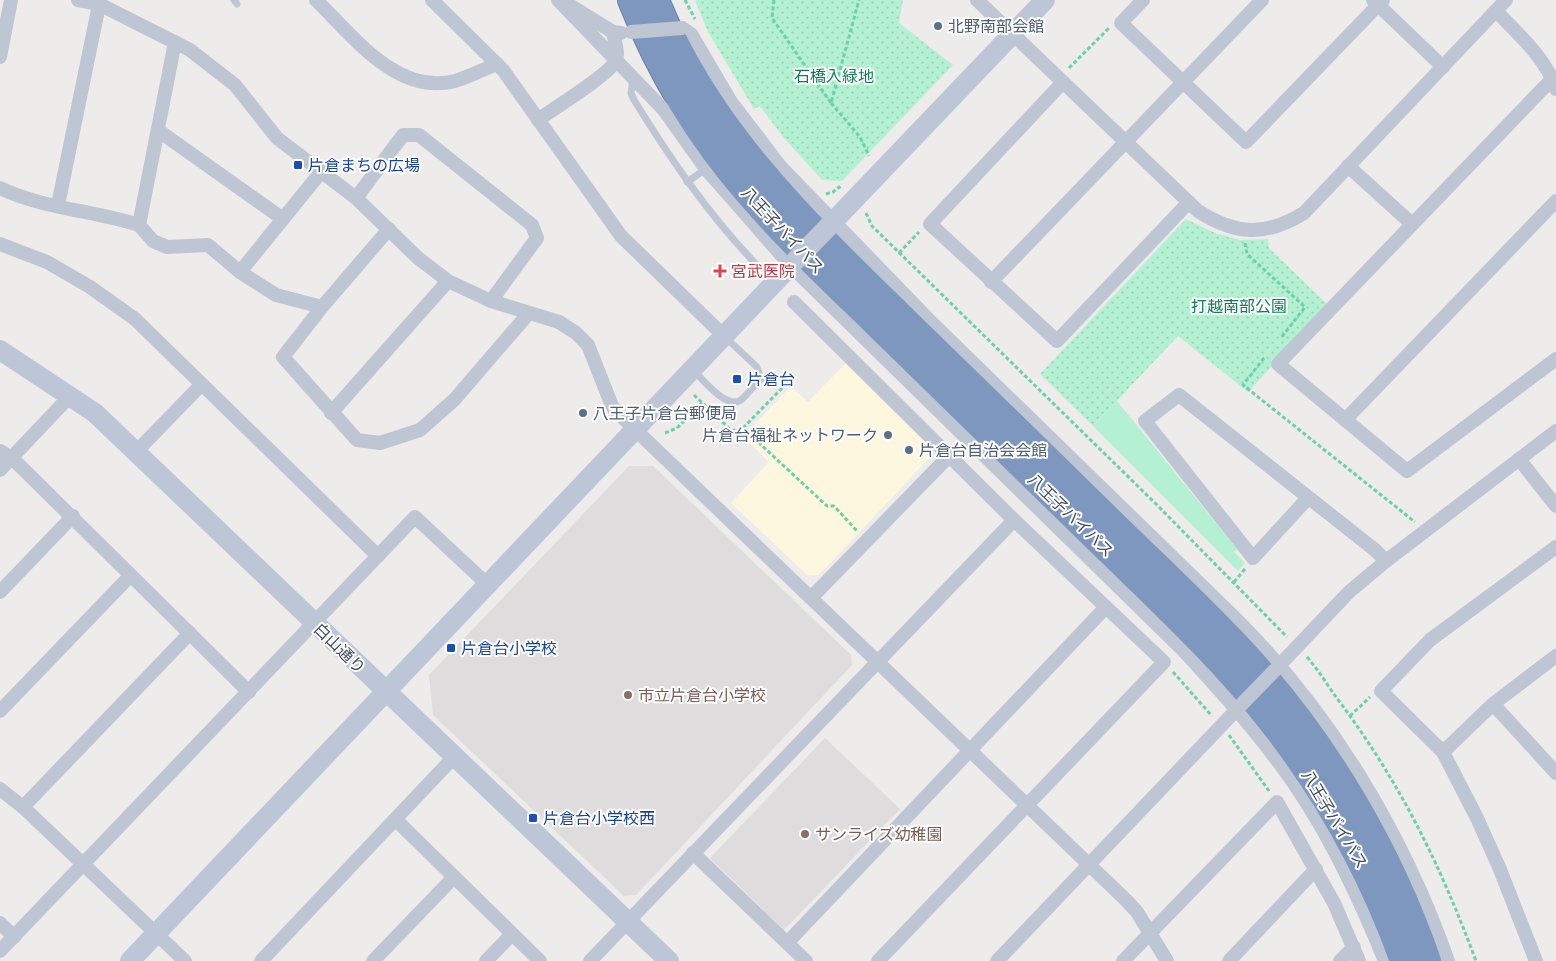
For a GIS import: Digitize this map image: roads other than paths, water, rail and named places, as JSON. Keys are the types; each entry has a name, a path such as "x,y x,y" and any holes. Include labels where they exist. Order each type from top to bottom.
{"highway":[{"name":"八王子バイパス","path":"631,0 655,54 700,131 750,196 824,274 1197,638 1264,713 1323,795 1350,842 1371,881 1403,961"},
{"name":"八王子バイパス","path":"656,0 702,90 739,144 768,181 841,257 1215,622 1282,698 1325,756 1372,832 1408,909 1428,961"}],"street":[{"path":"0,57 11,0"},
{"path":"78,0 100,2 190,50 235,85 277,138 356,198 418,258 448,281 492,300 559,322 576,333 588,345 612,406 1128,901 1167,961"},
{"path":"316,0 375,57 396,73 416,80 437,83 454,81 497,64"},
{"path":"432,0 497,64 621,236 724,336"},
{"path":"559,0 613,32 682,28 689,31 731,102 780,166 831,224 1207,590 1277,667 1336,740 1378,808 1406,859 1448,961"},
{"path":"559,0 616,62 664,110 706,169 890,364 1239,707 1319,823 1354,889 1385,961"},
{"path":"977,0 1198,211 1219,224 1244,230 1265,230 1289,222 1304,213 1506,0"},
{"path":"130,961 385,691 1045,0"},
{"path":"1143,0 1121,23 1246,142 1378,2 1443,67"},
{"path":"991,282 1262,0"},
{"path":"58,205 100,2"},
{"path":"1496,11 1537,56 1554,84 1412,224 1278,364 1407,471 1556,359"},
{"path":"538,120 606,72 616,62 617,54 613,32"},
{"path":"140,225 175,42"},
{"path":"1061,80 930,224 1057,341 1189,202"},
{"path":"159,131 283,219"},
{"path":"356,198 403,135 419,135 532,225 537,238 492,300"},
{"path":"1348,166 1412,224"},
{"path":"240,272 321,172"},
{"path":"0,188 20,198 107,215 140,225 153,241 167,247 208,245 240,272 276,294 322,307"},
{"path":"1345,420 1556,201"},
{"path":"389,228 322,307 283,357 356,440 380,443 420,430 454,400 529,313"},
{"path":"0,244 47,262 90,287 135,319 201,386 378,556"},
{"path":"331,412 448,281"},
{"path":"794,302 1014,520 1164,662 878,961"},
{"name":"白山通り","path":"0,350 71,395 95,413 669,961"},
{"path":"874,381 890,364"},
{"path":"136,452 201,386"},
{"path":"0,470 6,455 71,395"},
{"path":"1308,498 1254,558 1145,421 1179,395 1308,498 1386,561"},
{"path":"997,961 1349,592 1386,561 1556,431"},
{"path":"6,455 73,516 130,576 249,692"},
{"path":"811,598 949,456"},
{"path":"1519,459 1556,506"},
{"path":"0,592 73,516"},
{"path":"0,951 415,517 487,584"},
{"path":"590,961 1014,520"},
{"path":"1548,961 1534,957 1488,842 1443,752 1381,691 1430,640 1556,547"},
{"path":"0,711 130,576"},
{"path":"787,943 1106,608"},
{"path":"24,807 190,633"},
{"path":"1443,752 1493,704 1556,656"},
{"path":"1493,704 1555,770"},
{"path":"261,961 454,757"},
{"path":"0,789 24,807 185,961"},
{"path":"1123,961 1277,802 1316,869 1359,961"},
{"path":"396,820 540,961"},
{"path":"693,854 806,961"},
{"path":"1229,961 1316,869"},
{"path":"373,961 454,877"},
{"path":"0,923 14,937"},
{"path":"486,961 512,934"},
{"path":"1340,961 1354,947"}],"lane":[{"path":"633,79 631,93 634,100 665,152 734,240 755,263"},
{"path":"688,182 706,169"},
{"path":"692,369 726,400 734,403 741,400 760,379 760,373 724,336"}],"place":[{"name":"北野南部会館","path":"938,26"},
{"name":"片倉まちの広場","path":"298,165"},
{"name":"宮武医院","path":"720,271"},
{"name":"片倉台","path":"737,379"},
{"name":"八王子片倉台郵便局","path":"583,413"},
{"name":"片倉台福祉ネットワーク","path":"888,435"},
{"name":"片倉台自治会会館","path":"909,450"},
{"name":"片倉台小学校","path":"451,648"},
{"name":"市立片倉台小学校","path":"628,695"},
{"name":"片倉台小学校西","path":"533,818"},
{"name":"サンライズ幼稚園","path":"805,834"}],"park label":[{"name":"石橋入緑地","path":"834,76"},
{"name":"打越南部公園","path":"1239,306"}]}
